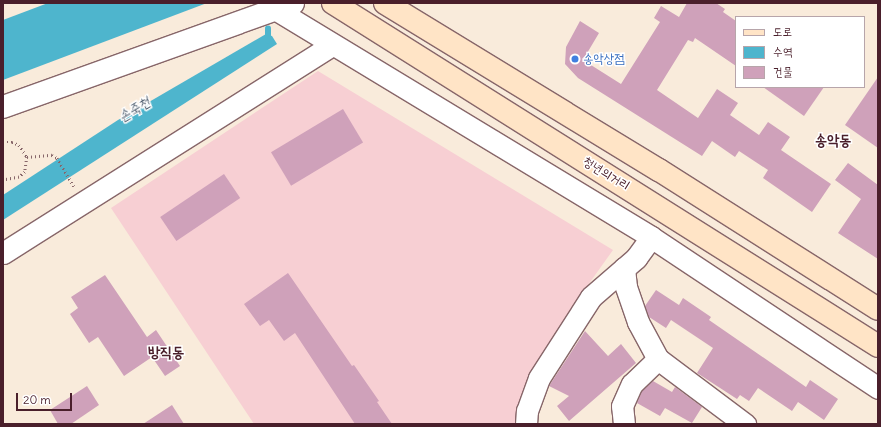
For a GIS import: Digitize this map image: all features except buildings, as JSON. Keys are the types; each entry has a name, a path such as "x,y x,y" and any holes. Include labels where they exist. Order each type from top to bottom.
{"main road":[{"name":"청년의거리","path":"333,3 878,346"},
{"path":"385,3 659,170 878,309"}],"street":[{"path":"3,108 284,6 332,45 651,237 878,388"},
{"path":"3,254 332,45"},
{"path":"526,424 527,411 539,378 591,297 636,258 651,237"},
{"path":"624,268 626,287 638,322 658,359 745,424"},
{"path":"624,424 622,406 632,384 658,359"}],"path":[{"path":"3,142 12,142 19,145 27,157 24,172 19,177 3,180"},
{"path":"27,157 52,155 57,158 71,181"}],"shaded area":[{"path":"318,71 613,250 583,292 518,424 254,424 111,208"}],"water":[{"path":"48,3 207,3 3,80 3,20"},
{"path":"266,34 272,36 277,44 3,220 3,195 118,120"}],"waterway":[{"name":"손죽천","path":"268,29 268,41"}],"place":[{"name":"송악상점","path":"575,59"}],"district":[{"name":"송악동","path":"833,140"},
{"name":"방직동","path":"166,352"}]}
